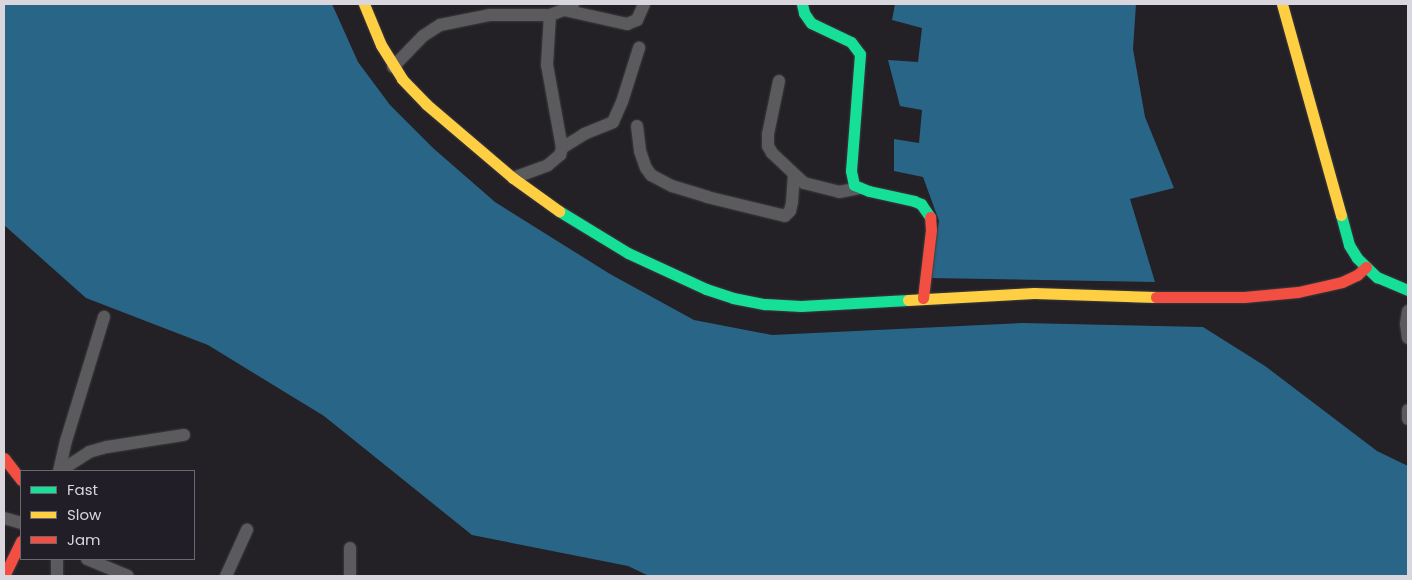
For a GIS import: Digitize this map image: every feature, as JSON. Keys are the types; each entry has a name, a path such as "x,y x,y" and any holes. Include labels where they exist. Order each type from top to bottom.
{"street":[{"path":"364,4 381,45 393,66 426,104 513,178 568,218 628,253 698,286 733,298 765,304 801,306 1034,293 1160,297 1244,297 1298,292 1335,284 1358,275 1366,267"},
{"path":"393,66 423,36 440,25 489,15 550,15 568,7 627,24 637,20 644,4"},
{"path":"802,4 804,13 811,23 851,42 860,54 851,179 854,185 914,200 930,216 931,230 923,298"},
{"path":"1282,4 1349,245 1366,267 1377,277 1408,290"},
{"path":"513,178 548,165 560,155 562,148 547,65 550,15"},
{"path":"562,148 584,134 613,122 622,102 639,48"},
{"path":"779,81 768,134 768,146 772,152 804,183 827,190 848,192 860,188"},
{"path":"636,126 640,151 646,168 652,175 672,186 707,197 785,216 790,211 792,202 794,175"},
{"path":"1408,311 1406,331 1408,338"},
{"path":"59,470 66,441 104,317"},
{"path":"1408,410 1408,419"},
{"path":"60,470 78,458 98,449 184,435"},
{"path":"4,458 20,479"},
{"path":"4,518 20,523"},
{"path":"226,576 247,530"},
{"path":"4,576 20,543"},
{"path":"350,548 350,576"},
{"path":"57,560 57,576"},
{"path":"89,560 128,576"}],"water":[{"path":"4,4 332,4 358,62 390,105 433,148 495,202 610,274 694,320 772,335 1022,323 1203,327 1265,366 1377,451 1408,466 1408,576 649,576 628,566 472,535 324,416 208,345 86,298 4,225"},
{"path":"895,4 1136,4 1133,49 1145,117 1174,188 1130,199 1155,282 929,278 939,221 923,177 894,171 894,139 919,143 922,110 900,106 888,60 918,62 922,28 892,20"}],"traffic: fast":[{"path":"802,4 804,13 811,23 851,42 860,54 851,171 854,185 869,191 914,201 921,204 930,217"},
{"path":"559,211 628,253 706,289 733,298 765,304 801,306 908,300"},
{"path":"1341,215 1349,245 1357,258 1377,277 1408,290"}],"traffic: slow":[{"path":"364,4 381,45 402,79 426,104 513,178 559,211"},
{"path":"1282,4 1341,215"},
{"path":"908,300 1034,293 1156,297"}],"traffic: jam":[{"path":"923,298 931,230 930,217"},
{"path":"1156,297 1244,297 1298,292 1342,282 1357,275 1366,267"},
{"path":"4,458 20,479"},
{"path":"4,576 20,543"}]}
